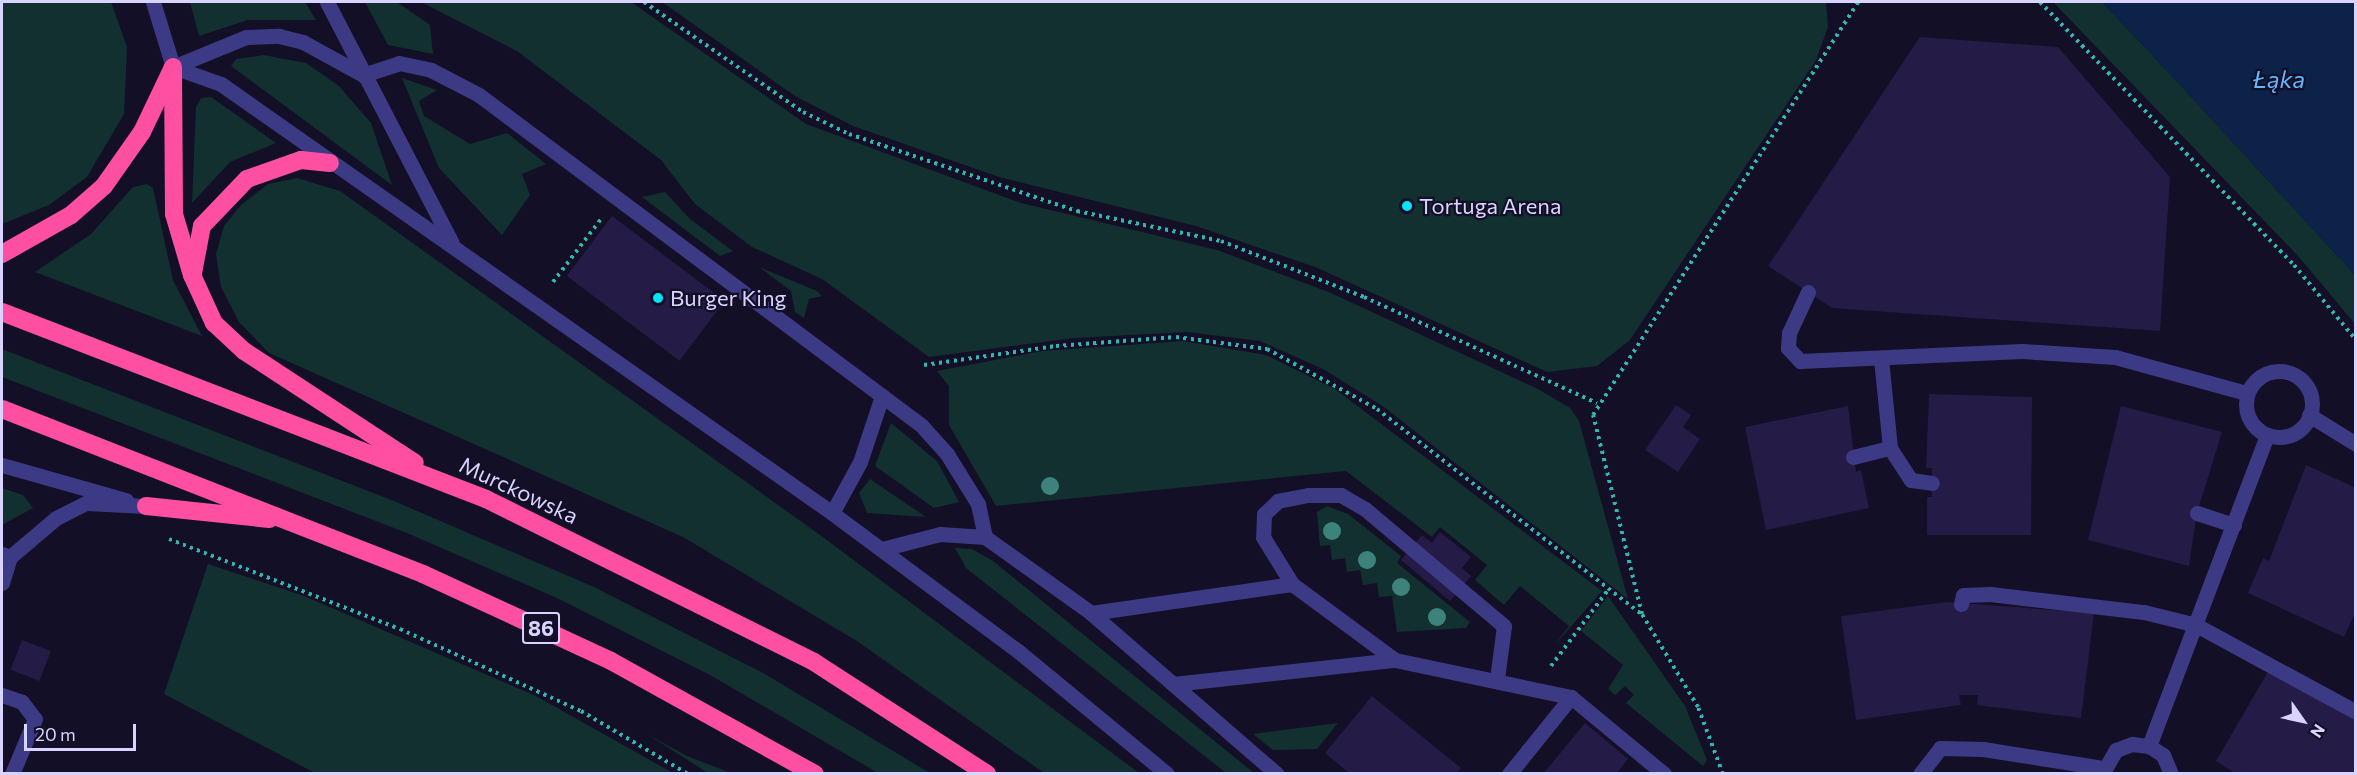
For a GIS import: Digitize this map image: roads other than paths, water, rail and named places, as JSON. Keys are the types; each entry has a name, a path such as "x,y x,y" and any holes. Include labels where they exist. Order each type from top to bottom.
{"highway":[{"path":"2,254 71,215 104,186 142,132 173,67"},
{"path":"173,67 174,214 192,275 214,323 244,351 441,480"},
{"path":"192,275 202,226 216,205 247,179 301,160 330,163"},
{"name":"Murckowska","path":"2,312 441,480 814,662 987,774"},
{"name":"86","path":"2,409 423,573 611,661 815,774"},
{"path":"146,506 292,521"}],"street":[{"path":"153,2 173,67"},
{"path":"327,2 347,32 363,75 452,243"},
{"path":"173,67 246,37 279,36 303,42 363,75 399,63 431,70 479,95 882,396 947,454 978,504 985,537"},
{"path":"173,67 221,84 330,163 452,243 832,513 882,549 1167,774"},
{"path":"1808,292 1789,333 1788,348 1800,361 2022,351 2115,357 2247,393"},
{"path":"1881,359 1890,448 1911,480 1932,483"},
{"path":"2283,370 2303,380 2313,400 2309,415 2290,436 2267,435 2246,410 2247,393 2261,375 2283,370"},
{"path":"832,513 860,462 882,396"},
{"path":"2309,415 2355,444"},
{"path":"2149,746 2267,435"},
{"path":"1853,457 1890,448"},
{"path":"2,465 146,506"},
{"path":"1395,660 1292,584 1263,537 1264,514 1278,501 1341,495 1504,626 1497,679"},
{"path":"2,584 6,556 56,518 86,503 146,506"},
{"path":"2197,513 2234,525"},
{"path":"882,549 940,534 985,537 1090,613 1277,774"},
{"path":"1090,613 1292,584"},
{"path":"1961,604 1963,596 1990,594 2145,612 2196,625 2355,712"},
{"path":"1173,684 1395,660 1497,679 1571,697 1664,774"},
{"path":"2,695 22,702 35,719 12,774"},
{"path":"1509,774 1571,697"},
{"path":"1920,774 1940,748 1983,749 2103,771 2116,750 2149,746 2163,755 2171,774"}],"water":[{"name":"Łąka","path":"2102,2 2355,2 2355,275 2170,74"}],"place":[{"name":"Tortuga Arena","path":"1407,206"},
{"name":"Burger King","path":"658,298"}]}
